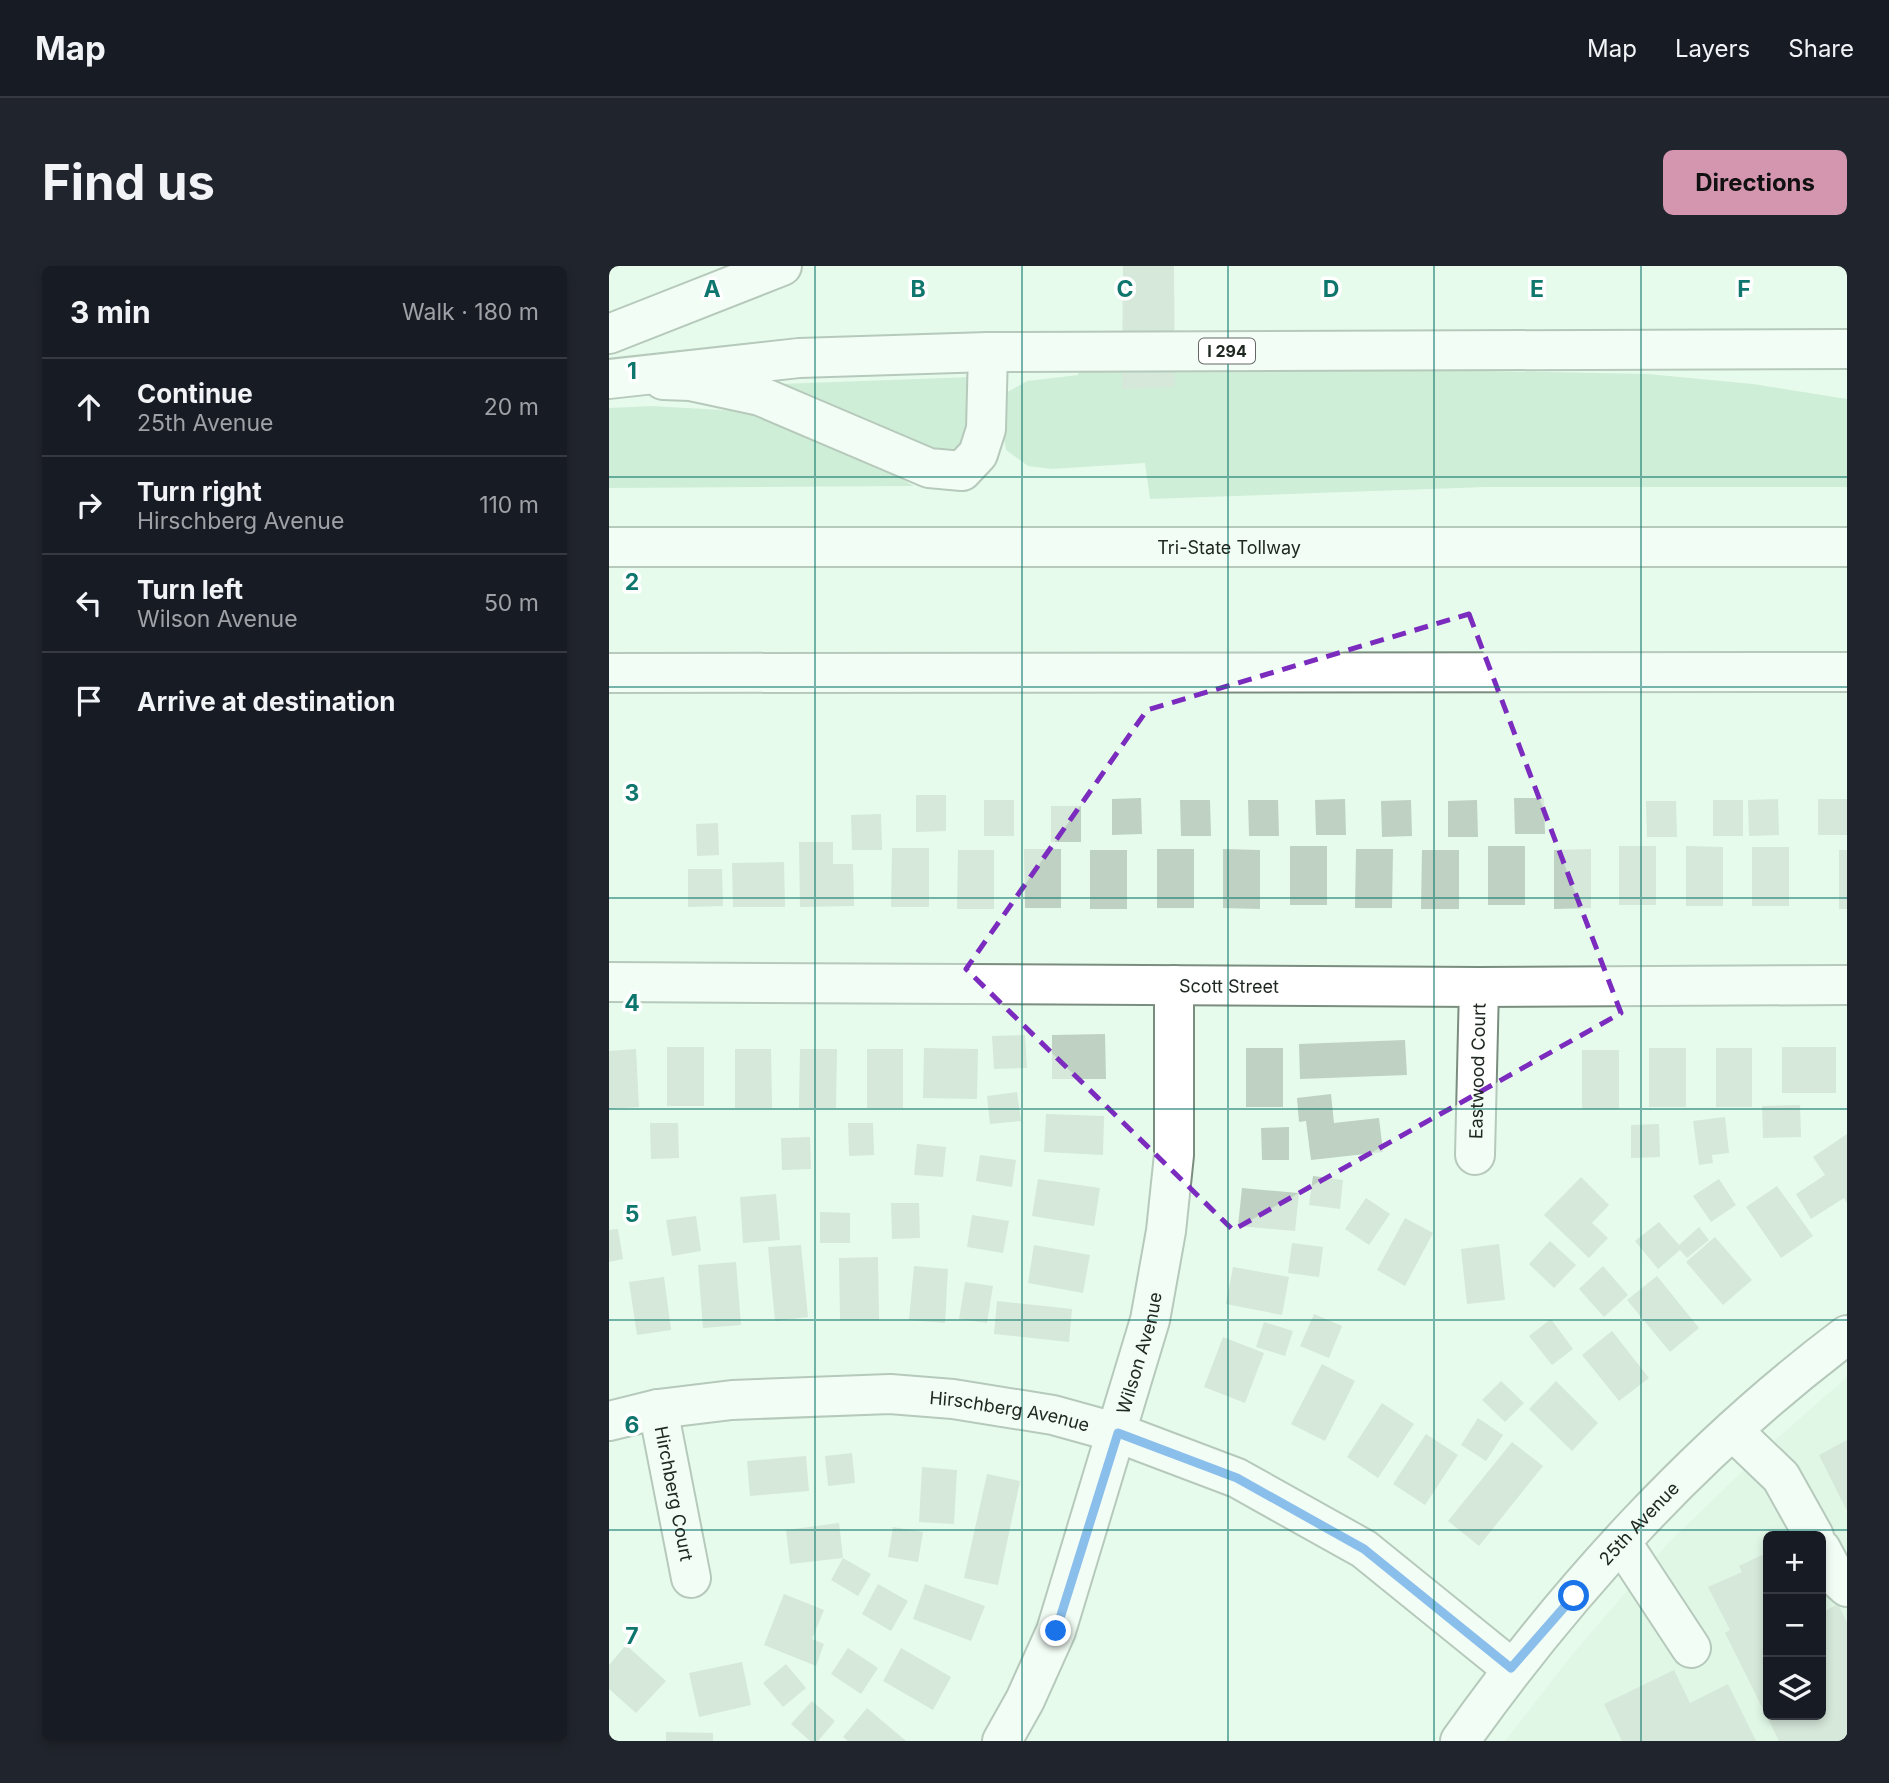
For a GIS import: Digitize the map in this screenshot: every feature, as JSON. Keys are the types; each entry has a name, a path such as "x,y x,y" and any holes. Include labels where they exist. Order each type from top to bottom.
{"main road":[{"path":"609,334 782,266"},
{"name":"I 294","path":"613,379 799,358 988,352 1847,349"},
{"path":"613,379 690,381 760,397 929,468 962,471 978,454 986,429 988,352"},
{"name":"Tri-State Tollway","path":"609,547 1847,547"},
{"path":"609,673 1847,672"},
{"name":"Scott Street","path":"609,982 1479,987 1847,985"},
{"name":"Wilson Avenue","path":"1002,1741 1025,1700 1056,1631 1150,1320 1166,1231 1174,1156 1174,985"},
{"name":"Eastwood Court","path":"1475,1155 1479,987"},
{"name":"25th Avenue","path":"1459,1741 1511,1668 1622,1543 1733,1431 1803,1368 1847,1335"},
{"name":"Hirschberg Avenue","path":"609,1421 658,1409 733,1400 890,1394 953,1399 1053,1415 1118,1433 1237,1478 1364,1549 1511,1668"},
{"name":"Hirchberg Court","path":"658,1409 691,1578"},
{"path":"1733,1431 1781,1477 1811,1531"},
{"path":"1622,1543 1691,1648"},
{"path":"1826,1558 1836,1577 1847,1587"}],"highlighted area":[{"path":"1469,614 1621,1013 1233,1230 966,969 1147,710"}],"shaded area":[{"path":"1081,363 1648,374 1753,384 1847,399 1847,487 1486,487 1150,499 1145,463 1052,469 1028,466 1006,450 999,411 1004,394 1027,381 1078,375"},
{"path":"971,377 969,421 963,446 948,456 933,454 873,423 780,384"},
{"path":"651,406 759,412 800,422 914,486 609,488 609,408"},
{"path":"1847,1377 1847,1741 1505,1741 1571,1656 1669,1542 1777,1438"}],"building":[{"path":"1123,266 1174,266 1175,387 1122,389"},
{"path":"916,795 946,795 946,831 916,832"},
{"path":"1141,798 1142,834 1112,835 1112,799"},
{"path":"1514,798 1544,798 1545,834 1515,834"},
{"path":"1345,799 1346,835 1316,835 1315,800"},
{"path":"1778,799 1779,835 1749,836 1748,800"},
{"path":"1818,799 1847,799 1847,835 1818,835"},
{"path":"984,800 1014,800 1014,836 984,836"},
{"path":"1180,800 1210,800 1211,836 1181,836"},
{"path":"1248,800 1278,800 1279,836 1249,836"},
{"path":"1411,800 1412,836 1382,837 1381,801"},
{"path":"1477,800 1478,837 1448,837 1448,801"},
{"path":"1713,800 1743,800 1743,836 1713,836"},
{"path":"1646,801 1676,801 1677,837 1647,837"},
{"path":"1051,806 1081,806 1081,842 1051,842"},
{"path":"881,814 882,850 852,850 851,815"},
{"path":"718,823 719,855 697,856 696,824"},
{"path":"799,842 833,842 833,864 853,864 854,906 800,907"},
{"path":"1290,846 1327,846 1327,905 1290,905"},
{"path":"1488,846 1525,846 1525,905 1488,905"},
{"path":"1619,846 1656,846 1656,905 1619,905"},
{"path":"1686,846 1723,847 1723,906 1686,906"},
{"path":"1752,847 1789,847 1789,906 1752,906"},
{"path":"892,848 929,848 929,907 891,907"},
{"path":"1024,849 1061,849 1061,908 1025,908"},
{"path":"1157,849 1194,849 1194,908 1157,908"},
{"path":"1223,849 1260,850 1260,909 1223,908"},
{"path":"1356,849 1393,849 1392,908 1355,908"},
{"path":"1591,849 1591,908 1554,909 1554,850"},
{"path":"958,850 994,850 994,909 957,909"},
{"path":"1090,850 1127,850 1127,909 1090,909"},
{"path":"1422,850 1459,850 1459,909 1421,909"},
{"path":"1839,850 1847,850 1847,909 1839,909"},
{"path":"784,862 785,907 733,907 732,863"},
{"path":"688,869 722,869 723,906 688,907"},
{"path":"1105,1034 1106,1079 1052,1079 1052,1035"},
{"path":"1025,1035 1027,1068 994,1069 992,1036"},
{"path":"1405,1040 1407,1075 1300,1079 1299,1044"},
{"path":"667,1047 704,1047 704,1106 667,1106"},
{"path":"1782,1047 1836,1047 1836,1093 1782,1093"},
{"path":"924,1048 978,1049 977,1099 923,1098"},
{"path":"1246,1048 1283,1048 1283,1107 1246,1107"},
{"path":"1649,1048 1686,1048 1686,1107 1649,1107"},
{"path":"1716,1048 1752,1048 1752,1107 1716,1107"},
{"path":"636,1049 639,1107 609,1109 609,1051"},
{"path":"735,1049 771,1049 772,1108 735,1108"},
{"path":"800,1049 837,1049 836,1108 799,1108"},
{"path":"867,1049 903,1049 903,1108 867,1108"},
{"path":"1582,1050 1619,1050 1619,1109 1582,1109"},
{"path":"1017,1092 1021,1121 990,1124 987,1096"},
{"path":"1331,1094 1334,1123 1379,1118 1383,1152 1311,1160 1306,1121 1299,1122 1297,1098"},
{"path":"1800,1105 1801,1137 1763,1138 1762,1106"},
{"path":"1046,1114 1104,1116 1103,1155 1044,1152"},
{"path":"1725,1117 1729,1153 1712,1155 1713,1163 1699,1165 1693,1121"},
{"path":"650,1123 678,1123 679,1158 651,1159"},
{"path":"848,1123 873,1123 874,1155 849,1156"},
{"path":"1659,1124 1660,1157 1631,1158 1631,1125"},
{"path":"1289,1127 1289,1160 1262,1160 1261,1128"},
{"path":"1847,1134 1847,1203 1844,1198 1811,1219 1796,1194 1825,1175 1813,1157"},
{"path":"810,1137 811,1169 782,1170 781,1138"},
{"path":"917,1144 946,1147 943,1177 914,1175"},
{"path":"980,1155 1016,1160 1012,1187 976,1181"},
{"path":"1313,1176 1343,1180 1340,1209 1309,1205"},
{"path":"1581,1177 1609,1205 1592,1223 1608,1238 1589,1258 1544,1215"},
{"path":"1038,1179 1100,1188 1094,1226 1032,1216"},
{"path":"1719,1179 1736,1205 1711,1222 1693,1196"},
{"path":"1777,1186 1813,1236 1781,1258 1746,1207"},
{"path":"1242,1188 1299,1193 1295,1231 1238,1226"},
{"path":"776,1194 780,1240 743,1243 740,1197"},
{"path":"1366,1198 1390,1214 1369,1245 1345,1229"},
{"path":"891,1203 919,1203 920,1238 892,1239"},
{"path":"820,1212 850,1213 850,1243 820,1243"},
{"path":"972,1215 1009,1221 1003,1253 967,1247"},
{"path":"696,1216 701,1251 672,1256 666,1220"},
{"path":"1405,1218 1433,1233 1405,1286 1377,1270"},
{"path":"1659,1222 1679,1245 1699,1227 1709,1240 1687,1258 1680,1250 1658,1269 1635,1241"},
{"path":"618,1229 623,1259 609,1262 609,1230"},
{"path":"1715,1237 1752,1280 1723,1305 1686,1262"},
{"path":"1550,1241 1576,1265 1554,1288 1529,1264"},
{"path":"1292,1243 1323,1247 1319,1277 1288,1273"},
{"path":"1499,1244 1505,1300 1467,1304 1461,1249"},
{"path":"801,1245 808,1317 775,1321 768,1247"},
{"path":"1034,1245 1090,1255 1083,1293 1028,1283"},
{"path":"878,1257 879,1320 840,1320 839,1258"},
{"path":"736,1262 741,1325 703,1328 698,1265"},
{"path":"914,1266 948,1269 945,1323 909,1320"},
{"path":"1603,1266 1628,1295 1604,1317 1579,1289"},
{"path":"1233,1267 1289,1277 1282,1315 1226,1304"},
{"path":"1657,1276 1699,1328 1670,1352 1627,1300"},
{"path":"664,1277 671,1330 637,1335 629,1282"},
{"path":"965,1282 993,1286 987,1323 959,1319"},
{"path":"997,1301 1072,1309 1069,1342 994,1334"},
{"path":"1314,1314 1342,1326 1329,1358 1300,1346"},
{"path":"1551,1319 1573,1349 1552,1365 1529,1336"},
{"path":"1264,1322 1293,1331 1285,1356 1256,1347"},
{"path":"1612,1331 1649,1378 1619,1401 1582,1355"},
{"path":"1223,1337 1264,1353 1245,1403 1204,1387"},
{"path":"1322,1364 1355,1381 1325,1441 1291,1424"},
{"path":"1501,1381 1524,1403 1505,1422 1482,1400"},
{"path":"1556,1381 1598,1423 1572,1451 1529,1409"},
{"path":"1382,1403 1414,1424 1378,1478 1347,1457"},
{"path":"1478,1418 1503,1435 1486,1461 1461,1445"},
{"path":"1426,1434 1458,1455 1425,1505 1393,1484"},
{"path":"1847,1440 1847,1511 1819,1455"},
{"path":"1512,1442 1543,1466 1479,1546 1448,1521"},
{"path":"852,1453 855,1483 828,1486 825,1456"},
{"path":"806,1456 809,1491 750,1496 747,1461"},
{"path":"922,1467 957,1470 954,1524 919,1522"},
{"path":"987,1474 1020,1481 998,1585 964,1578"},
{"path":"839,1523 843,1558 790,1564 786,1530"},
{"path":"893,1527 923,1532 918,1562 888,1557"},
{"path":"1763,1554 1763,1709 1725,1633 1730,1630 1708,1587 1742,1572 1739,1566"},
{"path":"843,1558 871,1574 858,1596 831,1580"},
{"path":"878,1584 908,1601 891,1631 862,1614"},
{"path":"925,1584 985,1606 971,1641 913,1619"},
{"path":"784,1594 824,1610 812,1639 824,1644 816,1666 764,1645"},
{"path":"1838,1604 1847,1622 1847,1741 1779,1741 1768,1720 1826,1720 1826,1610"},
{"path":"626,1645 666,1681 636,1713 609,1689 609,1665"},
{"path":"848,1648 878,1668 861,1694 831,1674"},
{"path":"901,1648 951,1677 933,1710 883,1681"},
{"path":"742,1662 751,1705 699,1717 689,1673"},
{"path":"786,1664 806,1688 783,1707 763,1683"},
{"path":"1674,1670 1690,1703 1728,1684 1756,1741 1622,1741 1604,1704"},
{"path":"812,1701 835,1721 818,1741 810,1741 791,1724"},
{"path":"867,1708 906,1741 848,1741 843,1737"},
{"path":"666,1732 713,1733 713,1741 666,1741"}],"route":[{"path":"1056,1631 1118,1433 1237,1478 1364,1549 1511,1668 1574,1596"}]}
